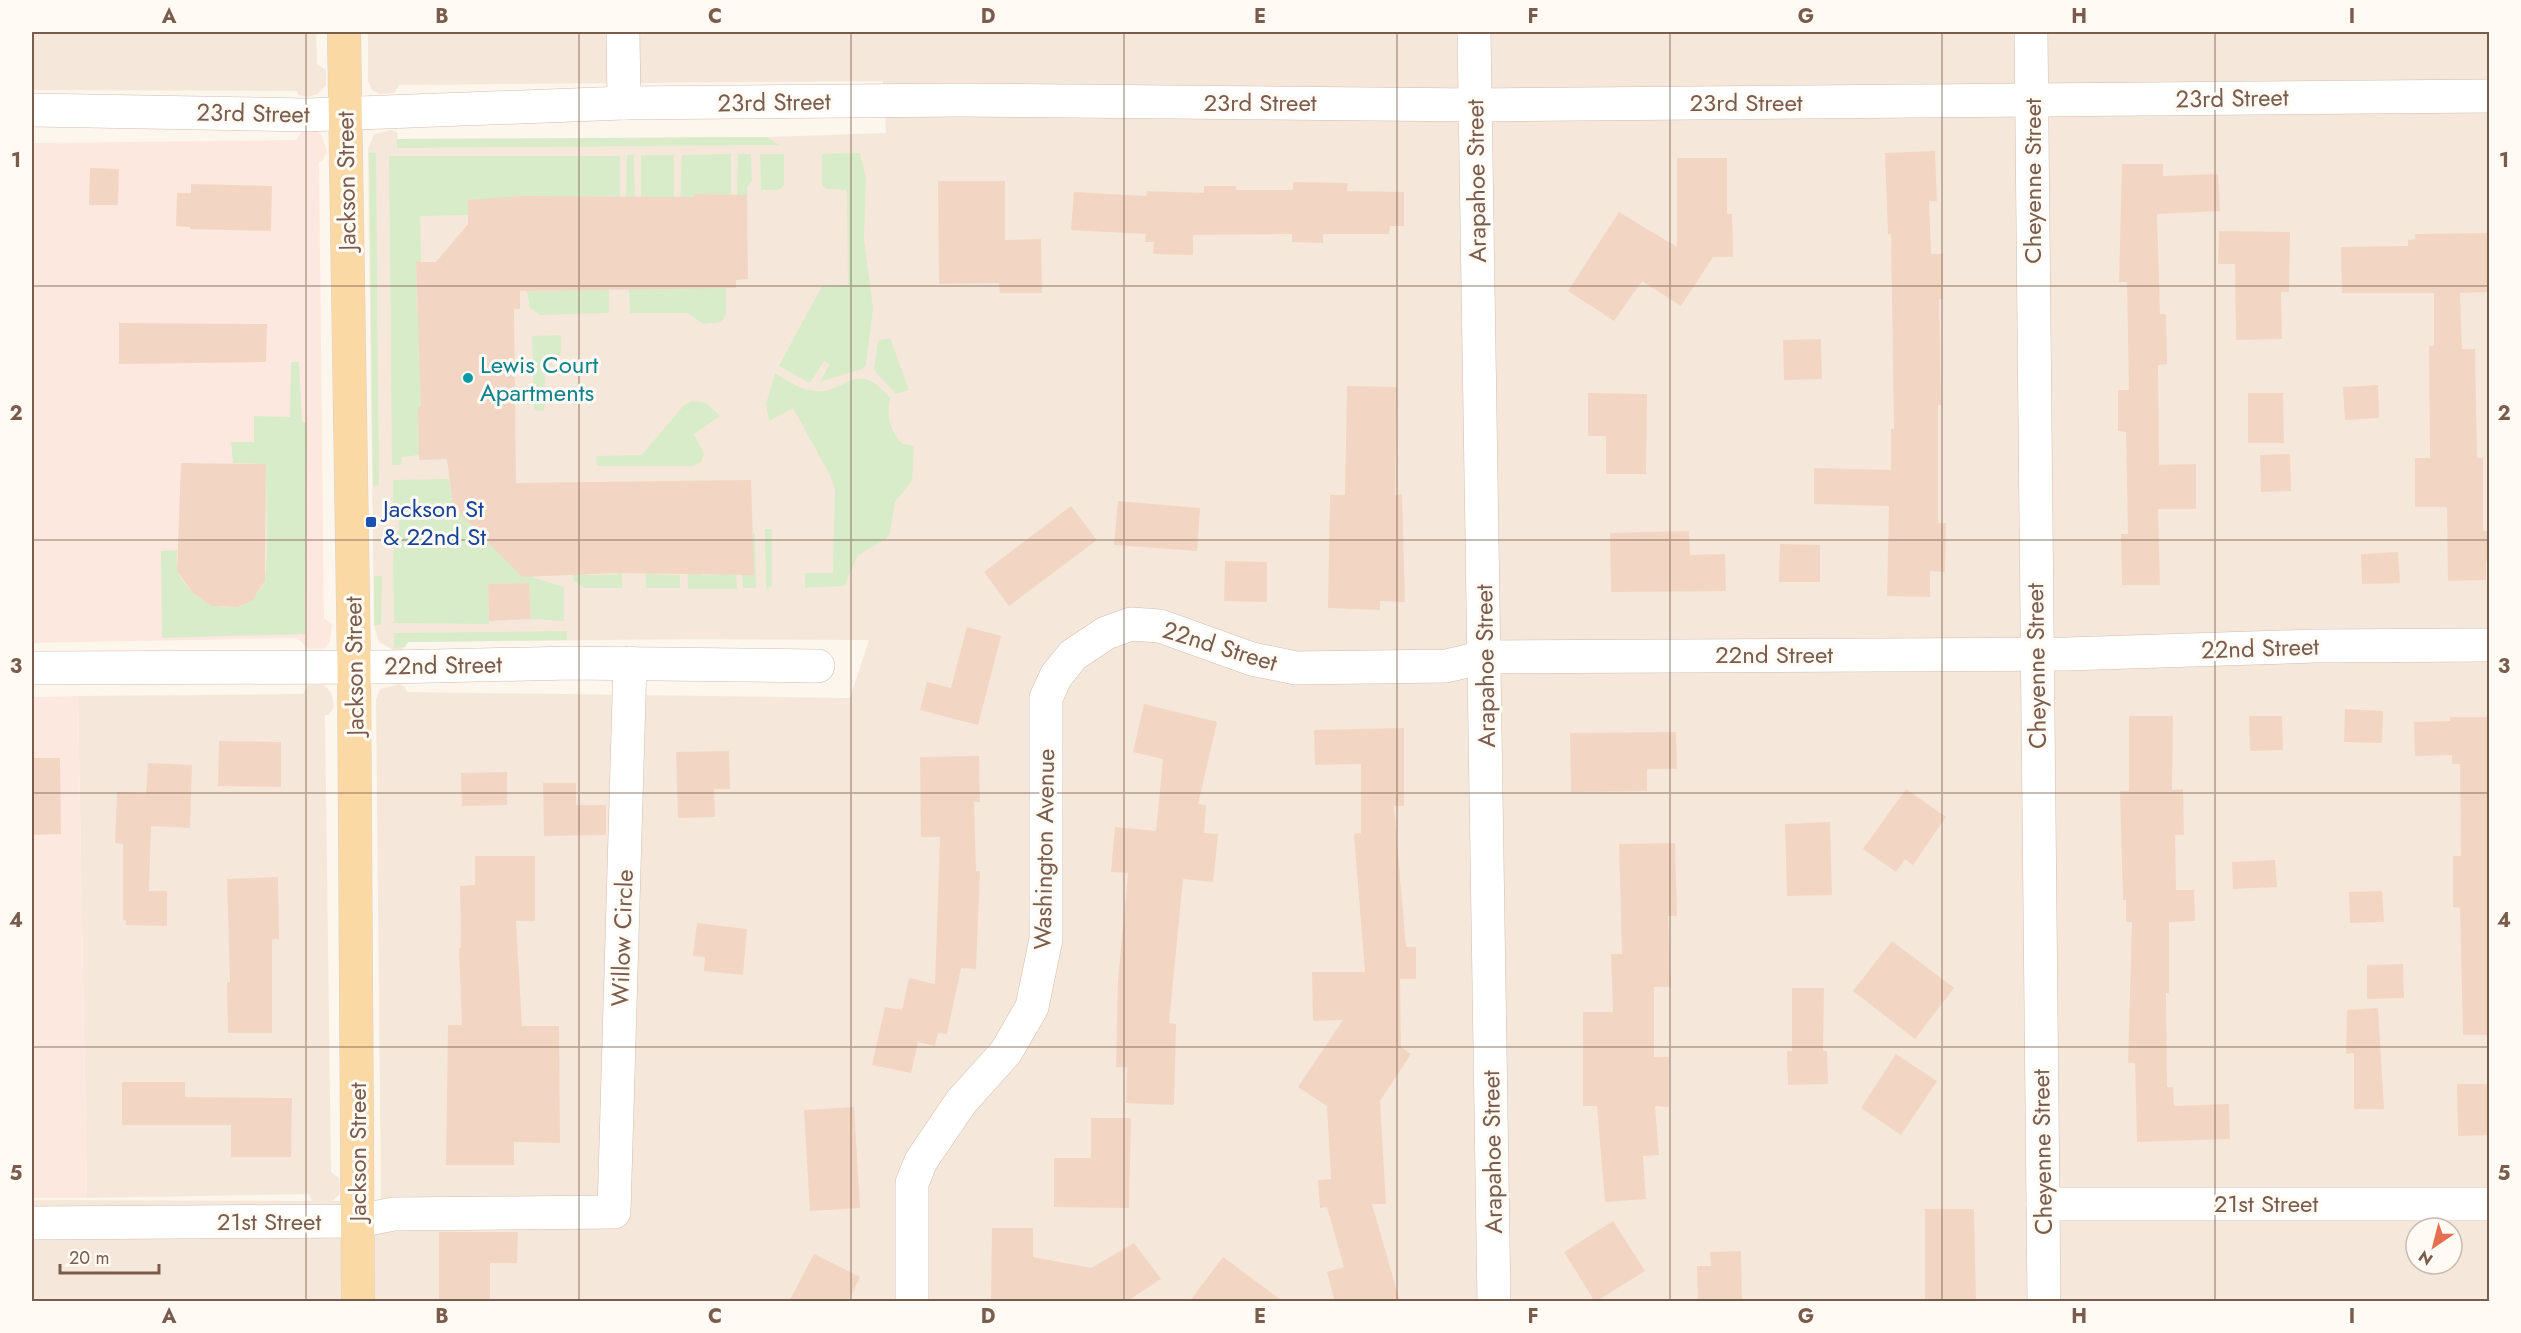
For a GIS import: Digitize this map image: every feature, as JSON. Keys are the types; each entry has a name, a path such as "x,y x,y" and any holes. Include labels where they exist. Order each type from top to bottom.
{"main road":[{"name":"Jackson Street","path":"344,32 354,666 358,1302"}],"street":[{"path":"623,32 624,103"},
{"name":"Arapahoe Street","path":"1474,32 1494,1302"},
{"name":"Cheyenne Street","path":"2031,32 2044,1302"},
{"name":"23rd Street","path":"32,110 345,113 624,103 960,100 1476,105 2490,96"},
{"name":"22nd Street","path":"1073,654 1106,633 1131,624 1160,626 1252,659 1296,668 1446,666 1485,657 2036,654 2315,646 2490,645"},
{"name":"Washington Avenue","path":"912,1302 912,1183 921,1161 961,1102 1006,1052 1032,1006 1046,939 1046,698 1056,676 1073,654"},
{"name":"22nd Street","path":"32,668 630,663 818,666"},
{"name":"Willow Circle","path":"614,1212 630,663"},
{"name":"21st Street","path":"2043,1204 2490,1204"},
{"name":"21st Street","path":"32,1224 357,1221 394,1214 614,1212"}],"shaded area":[{"path":"32,32 316,32 317,64 326,70 326,85 318,94 308,97 298,95 297,91 32,90"},
{"path":"368,32 2489,32 2489,1301 32,1302 32,1200 312,1201 309,1194 87,1198 78,696 303,694 308,685 324,685 331,692 334,706 329,715 325,715 331,1172 339,1178 340,1188 339,1195 332,1201 381,1201 376,700 380,689 399,684 405,687 407,692 850,698 869,640 408,642 402,650 393,650 379,642 374,625 368,149 374,134 392,130 397,132 398,139 769,137 886,133 883,81 399,85 394,93 380,94 372,90 368,81"},
{"path":"303,130 317,131 321,134 327,151 323,160 319,162 324,618 332,624 330,642 325,648 316,649 309,649 297,638 32,643 32,143 296,140"},
{"path":"78,696 87,1198 32,1198 32,697"}],"green space":[{"path":"767,137 779,145 397,148 397,139"},
{"path":"369,153 376,153 379,485 373,486"},
{"path":"860,153 866,178 864,239 873,308 866,365 862,369 820,382 830,364 824,361 810,383 779,366 822,286 848,285 847,190 827,189 822,186 822,154"},
{"path":"731,154 731,195 694,194 694,206 680,205 682,155"},
{"path":"738,154 751,154 752,181 747,187 747,195 737,195"},
{"path":"760,154 784,154 784,185 779,190 761,190"},
{"path":"627,155 634,155 635,205 626,205"},
{"path":"641,155 674,155 674,197 647,197 647,205 641,206"},
{"path":"389,156 620,156 620,205 616,205 615,196 468,200 468,215 420,216 421,262 416,262 417,313 430,313 430,407 418,407 419,455 402,457 401,465 392,465"},
{"path":"609,279 609,313 540,315 530,308 527,291 559,291 560,281"},
{"path":"726,288 726,314 721,322 704,324 687,313 630,313 629,289"},
{"path":"561,335 560,356 545,369 544,411 534,410 532,336"},
{"path":"890,338 909,390 896,394 874,370 878,341"},
{"path":"291,362 299,362 302,421 307,424 305,634 162,638 161,551 177,550 178,573 186,585 196,595 220,606 233,607 245,604 255,596 264,583 267,546 266,464 233,463 231,442 254,442 254,416 290,417"},
{"path":"775,373 799,387 814,391 826,391 859,378 867,380 878,386 890,398 889,417 892,428 902,444 914,446 912,481 895,502 890,533 886,539 858,555 844,586 805,588 805,573 833,573 835,489 830,475 793,408 769,421 766,404"},
{"path":"692,401 706,403 720,416 694,434 704,454 701,462 693,466 597,466 596,456 642,455 684,405"},
{"path":"449,479 453,506 532,545 532,577 564,587 564,621 531,619 529,583 488,584 489,624 394,623 393,532 399,532 399,511 393,510 393,480"},
{"path":"765,529 772,529 772,586 766,589"},
{"path":"752,533 755,533 756,588 743,588 742,575"},
{"path":"700,562 702,575 736,574 737,589 688,589 687,563"},
{"path":"618,564 622,564 622,588 584,588 573,580 573,566 583,566 585,575 617,575"},
{"path":"645,564 652,564 652,574 680,575 680,588 646,588"},
{"path":"374,576 382,576 381,625 374,625"},
{"path":"567,631 567,640 408,642 405,647 394,648 394,633"}],"building":[{"path":"1935,151 1937,201 1929,201 1931,254 1943,254 1943,299 1939,299 1941,405 1938,405 1938,523 1946,523 1945,572 1930,571 1930,597 1887,596 1889,506 1814,504 1814,468 1891,470 1891,429 1894,429 1891,234 1888,234 1885,153"},
{"path":"1677,158 1727,158 1727,214 1732,214 1733,257 1713,257 1681,306 1642,281 1614,321 1568,291 1619,212 1677,247"},
{"path":"2122,164 2163,164 2163,176 2218,174 2220,211 2157,214 2160,314 2166,314 2167,364 2158,365 2159,465 2196,464 2196,509 2158,509 2160,585 2122,585 2121,534 2128,534 2126,432 2118,431 2118,390 2129,390 2127,282 2119,282"},
{"path":"90,168 119,169 118,205 89,205"},
{"path":"938,181 1005,181 1005,240 1041,239 1042,293 1000,293 999,283 939,284"},
{"path":"1293,182 1348,183 1347,191 1404,192 1404,226 1390,226 1389,234 1323,234 1323,243 1292,242 1292,234 1193,235 1193,255 1153,254 1154,242 1145,242 1146,234 1071,230 1074,192 1146,196 1147,191 1204,193 1204,186 1236,186 1236,190 1293,190"},
{"path":"191,184 272,186 271,231 190,229 190,227 176,226 177,193 191,193"},
{"name":"Lewis Court Apartments","path":"694,194 747,195 748,279 736,280 736,288 520,291 520,309 514,309 516,483 751,480 754,575 617,573 522,577 453,506 447,459 419,460 418,407 421,407 416,262 436,262 468,224 468,200 521,196 694,197"},
{"path":"2219,231 2290,232 2289,292 2281,292 2282,339 2236,340 2235,264 2218,264"},
{"path":"2490,233 2490,292 2460,293 2462,349 2475,349 2477,458 2483,458 2483,531 2490,531 2490,561 2486,561 2486,580 2448,581 2447,507 2415,507 2415,458 2430,458 2429,346 2434,346 2434,293 2342,293 2341,247 2408,246 2408,240 2415,239 2415,234"},
{"path":"119,323 267,324 266,362 119,364"},
{"path":"1821,339 1822,379 1784,380 1783,340"},
{"path":"2378,385 2379,418 2345,420 2343,387"},
{"path":"1347,386 1397,387 1395,495 1402,494 1405,602 1380,601 1380,610 1328,608 1330,495 1345,495"},
{"path":"1588,393 1647,394 1646,474 1606,474 1606,436 1588,436"},
{"path":"2248,393 2283,393 2284,443 2248,443"},
{"path":"2290,454 2291,491 2261,492 2260,455"},
{"path":"181,463 266,464 265,581 252,601 237,607 211,606 192,592 177,571"},
{"path":"1118,501 1200,508 1197,551 1114,545"},
{"path":"1071,506 1097,540 1009,606 984,572"},
{"path":"1689,531 1690,555 1725,554 1726,591 1611,592 1610,533"},
{"path":"1780,544 1820,545 1820,582 1779,582"},
{"path":"2398,552 2400,583 2362,584 2361,554"},
{"path":"1225,561 1267,562 1267,602 1224,601"},
{"path":"529,583 531,619 489,621 488,584"},
{"path":"967,627 1001,636 978,725 920,710 927,682 951,688"},
{"path":"1144,704 1217,722 1198,804 1206,805 1204,833 1218,834 1213,882 1183,879 1169,1023 1176,1024 1174,1105 1126,1103 1127,1067 1116,1067 1118,980 1128,873 1111,872 1115,827 1156,831 1163,759 1133,752"},
{"path":"2345,709 2383,711 2382,743 2344,742"},
{"path":"2129,716 2173,716 2172,790 2183,789 2184,835 2175,835 2176,890 2194,890 2195,921 2169,922 2169,993 2166,993 2167,1087 2173,1087 2174,1106 2229,1104 2230,1139 2137,1142 2135,1063 2128,1063 2132,922 2126,922 2126,900 2123,900 2120,791 2129,791"},
{"path":"2249,716 2282,716 2283,750 2250,751"},
{"path":"2450,717 2490,717 2490,1035 2463,1035 2460,908 2453,907 2453,856 2461,856 2460,764 2452,764 2452,755 2415,756 2414,722 2450,721"},
{"path":"1404,728 1404,806 1394,806 1406,947 1416,947 1416,979 1400,979 1401,1047 1411,1054 1380,1101 1386,1204 1372,1204 1400,1302 1335,1302 1327,1272 1344,1267 1327,1207 1320,1208 1318,1180 1331,1179 1327,1106 1298,1087 1343,1020 1313,1021 1312,972 1365,972 1354,834 1361,833 1361,764 1315,765 1314,730"},
{"path":"1676,732 1677,769 1647,769 1647,791 1571,792 1570,733"},
{"path":"219,741 281,742 281,787 218,786"},
{"path":"729,751 730,789 714,789 715,817 678,818 676,752"},
{"path":"979,756 980,802 974,802 976,871 980,871 976,969 961,968 947,1034 938,1033 935,1046 918,1042 911,1073 872,1065 885,1007 902,1010 909,978 935,984 940,837 921,837 920,757"},
{"path":"32,758 60,758 61,834 32,835"},
{"path":"148,763 192,765 190,828 151,826 149,891 167,891 167,926 126,925 126,920 123,920 123,844 115,843 117,792 146,793"},
{"path":"507,772 507,805 462,806 461,773"},
{"path":"543,783 576,783 576,805 606,805 606,835 544,836"},
{"path":"1906,789 1946,817 1913,865 1905,859 1896,872 1863,849"},
{"path":"1830,822 1832,895 1787,896 1785,824"},
{"path":"1675,843 1677,916 1668,916 1671,987 1654,987 1654,1057 1669,1057 1669,1107 1655,1106 1659,1155 1643,1156 1646,1199 1605,1202 1597,1106 1583,1106 1583,1012 1613,1012 1611,954 1622,954 1619,844"},
{"path":"475,856 535,856 535,921 516,921 522,1026 559,1026 560,1143 514,1142 514,1165 446,1165 448,1025 462,1025 459,948 461,948 460,886 475,885"},
{"path":"2275,860 2277,887 2233,889 2232,862"},
{"path":"278,877 279,939 272,939 272,1033 228,1033 227,982 230,982 227,879"},
{"path":"2382,891 2384,922 2350,923 2349,892"},
{"path":"697,923 747,929 743,975 704,971 705,957 693,956"},
{"path":"1892,941 1954,988 1915,1039 1853,991"},
{"path":"2403,964 2404,998 2367,999 2367,965"},
{"path":"1792,988 1824,988 1823,1051 1827,1051 1828,1084 1788,1085 1787,1051 1792,1051"},
{"path":"2378,1008 2384,1109 2354,1109 2354,1053 2346,1054 2347,1010"},
{"path":"1896,1054 1937,1081 1901,1135 1861,1108"},
{"path":"122,1082 185,1082 185,1097 292,1098 291,1157 231,1157 231,1125 122,1125"},
{"path":"2457,1084 2490,1084 2490,1135 2458,1136"},
{"path":"854,1107 860,1208 810,1211 804,1110"},
{"path":"1091,1118 1131,1118 1129,1208 1054,1207 1054,1158 1091,1158"},
{"path":"1925,1209 1974,1209 1976,1302 1925,1302"},
{"path":"1613,1221 1645,1271 1595,1302 1564,1252"},
{"path":"992,1228 1033,1228 1033,1257 1091,1268 1134,1243 1161,1279 1126,1302 991,1302"},
{"path":"439,1232 518,1232 517,1263 490,1263 490,1302 439,1302"},
{"path":"1741,1251 1742,1302 1698,1302 1697,1266 1711,1266 1710,1252"},
{"path":"814,1254 860,1277 848,1302 789,1302"},
{"path":"1223,1257 1284,1302 1189,1302"}],"place":[{"name":"Lewis Court Apartments","path":"468,378"},
{"name":"Jackson St & 22nd St","path":"371,522"}]}
